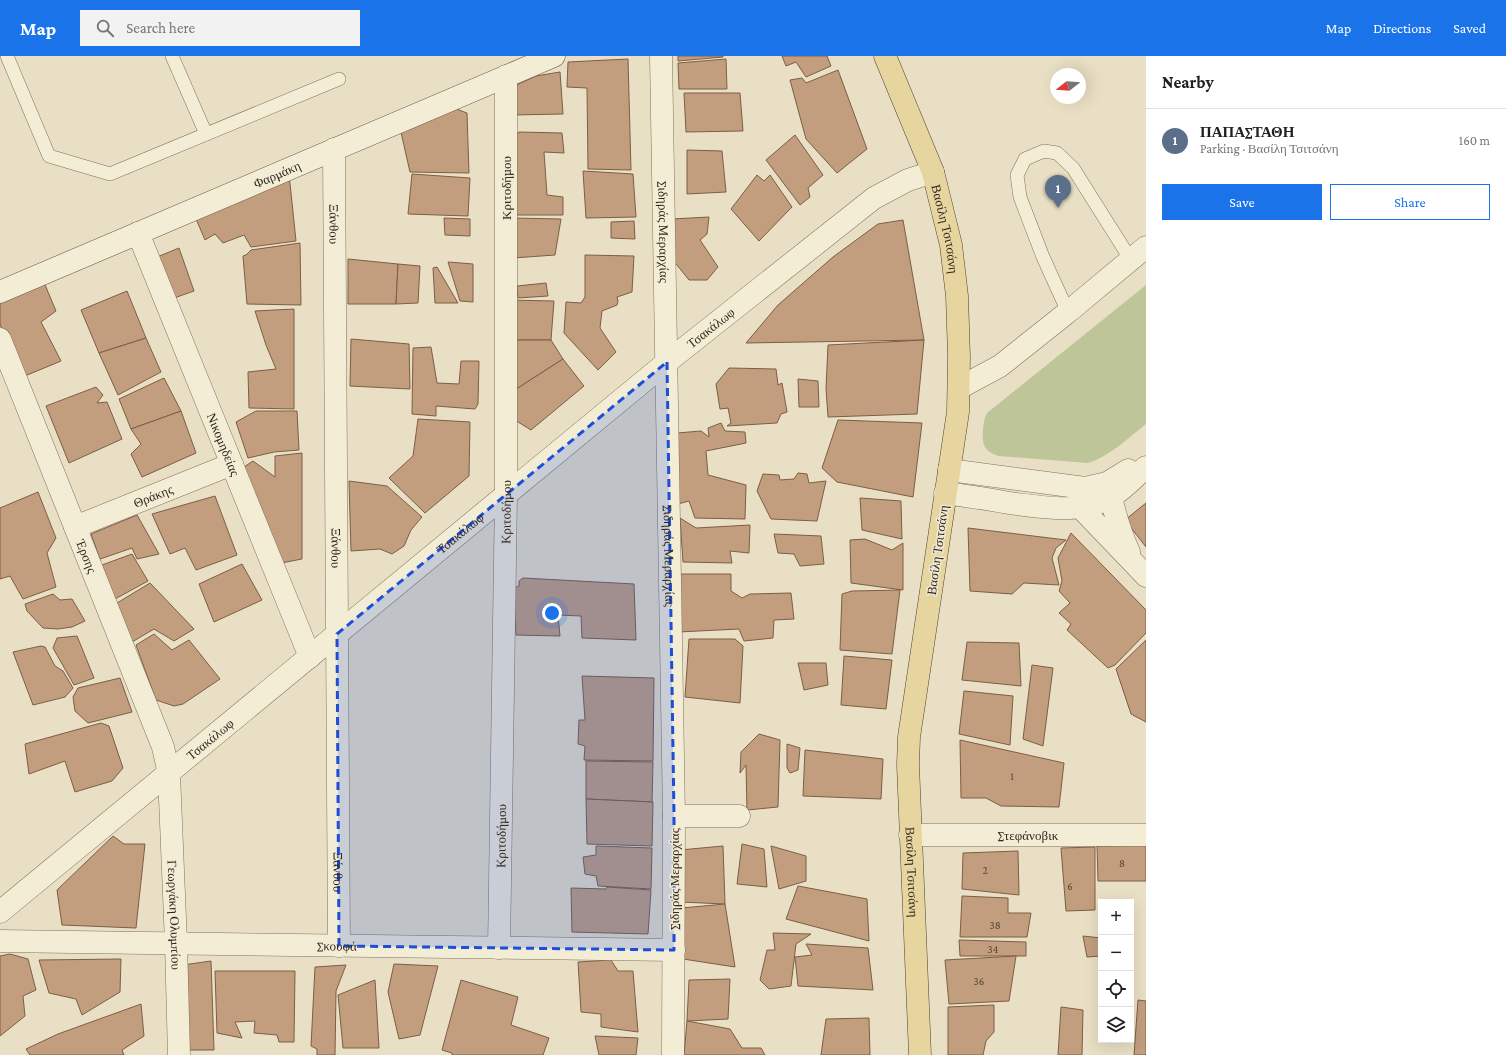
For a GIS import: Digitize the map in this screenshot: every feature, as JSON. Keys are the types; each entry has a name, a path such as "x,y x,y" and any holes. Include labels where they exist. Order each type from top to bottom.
{"main road":[{"name":"Βασίλη Τσιτσάνη","path":"885,56 932,172 951,245 957,296 959,388 958,412 909,737 908,765 910,835 920,1055"}],"street":[{"name":"Φαρμάκη","path":"0,292 554,56"},
{"name":"Σιδηράς Μεραρχίας","path":"661,56 674,816 673,1055"},
{"name":"Κριτοδήμου","path":"499,948 506,495 506,76"},
{"name":"Ξάνθου","path":"334,150 339,946"},
{"name":"Τσακάλωφ","path":"0,912 667,362 874,198 908,180 932,172"},
{"name":"Νικομηδείας","path":"138,233 310,657"},
{"path":"959,388 1000,366 1138,254"},
{"name":"Έρσης","path":"0,339 163,747 169,774"},
{"path":"945,493 1048,508 1080,507 1094,504 1124,473 1146,456"},
{"name":"Θράκης","path":"75,527 232,464"},
{"path":"949,470 1078,488 1095,486 1109,490 1123,488 1146,467"},
{"path":"1109,490 1120,533 1140,569"},
{"path":"1080,507 1140,569"},
{"name":"Γεωργάκη Ολυμπίου","path":"169,774 179,1055"},
{"path":"674,816 739,816"},
{"name":"Στεφάνοβικ","path":"910,835 1146,835"},
{"name":"Σκουφά","path":"0,941 674,950"}],"lane":[{"path":"8,56 49,156 110,174 339,79"},
{"path":"172,56 206,134"},
{"path":"1068,312 1043,257 1020,197 1017,175 1025,159 1044,151 1057,153 1073,168 1138,254"}],"highlighted area":[{"path":"667,362 674,816 674,950 339,946 337,634"}],"green space":[{"path":"1146,285 1146,424 1126,441 1104,456 1088,463 999,456 990,452 983,443 984,421 987,413"}],"building":[{"path":"678,56 723,56 723,57 678,61"},
{"path":"782,56 827,56 831,66 806,77 796,62 786,66"},
{"path":"628,59 631,170 588,169 587,88 567,87 568,62"},
{"path":"726,59 727,89 679,89 678,63"},
{"path":"838,70 867,149 837,173 806,139 790,80 802,78 806,83"},
{"path":"560,72 563,114 513,115 512,87 536,76"},
{"path":"684,93 740,93 743,131 686,132"},
{"path":"451,107 467,113 469,173 410,172 400,128"},
{"path":"519,132 562,133 564,153 544,152 547,195 563,197 563,215 515,215 511,139"},
{"path":"795,135 823,175 808,188 810,197 800,205 766,160"},
{"path":"687,150 722,151 726,192 687,194"},
{"path":"583,171 633,174 636,217 586,218"},
{"path":"289,174 296,241 251,247 244,235 223,243 215,234 205,240 194,214"},
{"path":"412,174 470,178 468,216 408,214"},
{"path":"757,175 764,181 770,175 792,207 759,241 731,209"},
{"path":"709,217 707,234 700,240 718,267 707,280 689,280 673,260 672,219"},
{"path":"444,218 470,219 470,236 445,235"},
{"path":"513,218 561,219 555,255 513,258"},
{"path":"903,220 924,340 746,343 778,305 833,257 878,224"},
{"path":"634,221 635,239 611,238 611,222"},
{"path":"300,243 301,305 247,304 243,256 251,250"},
{"path":"179,248 194,291 174,298 157,257"},
{"path":"585,255 634,256 632,292 617,297 617,305 602,311 600,328 616,352 598,370 564,333 566,302 581,303 585,297"},
{"path":"348,259 398,264 396,304 348,304"},
{"path":"448,262 473,264 473,302 460,301"},
{"path":"398,264 420,266 418,303 396,304"},
{"path":"437,267 458,303 435,303 433,268"},
{"path":"43,280 56,311 41,322 61,361 20,378 0,324 0,303"},
{"path":"546,283 548,296 518,298 517,286"},
{"path":"127,291 146,338 99,353 81,310"},
{"path":"508,300 554,301 551,340 508,340"},
{"path":"294,309 294,409 249,408 248,372 276,369 266,345 255,311"},
{"path":"146,338 161,372 118,395 99,353"},
{"path":"351,339 409,344 410,389 350,386"},
{"path":"508,340 551,340 563,359 510,393"},
{"path":"924,340 917,414 828,417 826,389 828,345"},
{"path":"431,347 437,383 459,384 461,361 479,361 478,404 475,409 436,406 436,416 412,414 413,348"},
{"path":"563,359 584,386 531,430 510,417 510,393"},
{"path":"729,368 776,369 778,385 782,383 787,412 781,414 777,423 727,426 731,423 728,408 720,409 716,384"},
{"path":"164,378 181,411 131,429 119,399"},
{"path":"798,379 818,381 819,407 799,407"},
{"path":"96,387 103,395 97,403 107,402 122,439 69,463 46,406"},
{"path":"181,411 196,453 142,477 131,454 141,444 131,429"},
{"path":"256,411 297,411 299,450 274,452 248,458 236,422"},
{"path":"418,419 470,422 469,476 425,513 389,478 413,456"},
{"path":"838,420 922,423 913,497 837,482 822,468"},
{"path":"721,423 725,431 745,432 746,443 706,451 708,475 746,485 745,519 695,518 689,501 678,504 677,433 701,431 709,437 708,428"},
{"path":"302,453 302,559 276,564 238,471 253,461 275,477 275,456"},
{"path":"798,473 807,474 809,483 826,481 817,521 771,519 757,491 763,474 779,475 780,480 794,479"},
{"path":"349,481 387,486 422,517 411,530 404,546 392,554 380,549 351,551"},
{"path":"38,492 56,538 47,553 56,587 23,599 10,576 0,579 0,508"},
{"path":"215,496 237,555 196,570 185,548 170,554 152,514"},
{"path":"860,498 901,501 902,539 862,530"},
{"path":"1146,503 1146,547 1125,520"},
{"path":"137,515 159,554 137,559 132,548 100,559 91,534"},
{"path":"680,518 696,528 750,525 749,553 730,551 732,563 683,562"},
{"path":"968,528 1066,540 1056,548 1052,558 1059,585 1024,583 1012,594 970,591"},
{"path":"1071,533 1146,610 1146,633 1115,665 1108,668 1067,630 1071,624 1059,613 1070,603 1059,591 1062,581 1058,558"},
{"path":"774,534 821,536 824,564 800,566 794,554 778,553"},
{"path":"865,539 892,550 903,543 903,590 851,583 850,540"},
{"path":"132,554 148,581 115,599 102,565"},
{"path":"242,564 262,600 214,622 199,584"},
{"path":"676,574 731,574 731,591 742,598 750,594 791,593 794,619 774,620 773,638 744,641 739,629 678,632"},
{"path":"523,578 634,584 636,640 582,638 581,616 558,615 560,636 516,635 514,588 519,586 519,581"},
{"path":"150,583 194,629 174,641 154,629 132,642 117,603"},
{"path":"900,590 892,654 840,650 842,594 852,591"},
{"path":"53,594 60,600 72,599 85,621 72,627 58,629 43,628 27,611 25,604"},
{"path":"154,634 172,650 189,640 220,679 183,704 174,706 156,700 136,645"},
{"path":"77,636 94,678 74,685 53,648 57,638"},
{"path":"689,639 735,639 743,646 740,703 685,697"},
{"path":"1146,640 1146,722 1131,714 1116,669"},
{"path":"967,642 1019,643 1021,686 962,680"},
{"path":"41,646 45,647 55,666 63,671 73,688 65,697 33,705 13,652"},
{"path":"844,656 892,660 886,709 841,705"},
{"path":"798,663 826,663 828,685 804,690"},
{"path":"1032,665 1053,668 1043,746 1023,739"},
{"path":"582,676 654,678 653,761 584,760 585,746 578,744 579,720 585,720"},
{"path":"120,678 132,712 88,723 75,711 73,697 78,688"},
{"path":"964,691 1013,696 1010,745 959,734"},
{"path":"101,723 109,726 123,768 112,781 75,792 65,761 29,774 25,744"},
{"path":"759,734 780,740 778,807 747,810 746,765 740,773 741,752"},
{"path":"960,740 1064,763 1059,807 1001,806 986,798 961,798"},
{"path":"787,744 800,748 798,770 790,773 787,768"},
{"path":"805,750 883,759 881,799 803,796"},
{"path":"586,761 653,762 652,802 586,799"},
{"path":"586,799 653,802 652,846 587,844"},
{"path":"113,836 124,844 145,844 136,928 62,925 57,890"},
{"path":"742,844 764,849 767,887 737,884"},
{"path":"1146,845 1146,881 1098,881 1097,846"},
{"path":"596,846 652,848 651,889 598,886 596,876 585,874 583,857 596,855"},
{"path":"723,846 725,904 680,902 680,850"},
{"path":"771,846 806,856 806,881 779,889"},
{"path":"1095,847 1095,910 1066,911 1061,848"},
{"path":"1018,851 1019,895 962,889 963,853"},
{"path":"798,886 867,899 869,941 786,919"},
{"path":"607,887 651,890 648,934 572,932 571,888 606,889"},
{"path":"962,896 1008,898 1008,913 1031,913 1027,937 960,937"},
{"path":"725,904 735,967 683,959 682,908"},
{"path":"773,933 811,934 796,944 791,986 769,989 760,980 767,950 775,950"},
{"path":"1083,936 1098,938 1098,956 1087,957"},
{"path":"959,940 1026,942 1026,956 960,956"},
{"path":"806,944 868,948 873,990 798,986 795,957 812,955"},
{"path":"10,954 28,959 36,990 23,996 25,1016 0,1036 0,956"},
{"path":"1016,956 1009,1001 949,1004 945,960"},
{"path":"121,959 120,992 82,1015 76,999 49,993 39,960"},
{"path":"611,960 618,971 633,971 638,1032 601,1027 601,1014 581,1012 578,962"},
{"path":"211,961 214,1050 184,1050 183,965"},
{"path":"394,964 438,966 420,1035 399,1039 388,992"},
{"path":"346,965 336,991 335,1055 317,1055 317,1049 311,1046 315,967"},
{"path":"215,971 295,971 294,1042 279,1042 277,1035 254,1033 255,1021 235,1022 242,1038 217,1033"},
{"path":"730,979 728,1019 687,1021 689,980"},
{"path":"375,980 379,1048 343,1048 338,995"},
{"path":"461,980 518,997 511,1025 549,1038 543,1055 452,1055 452,1053 442,1050"},
{"path":"1138,1000 1146,1001 1146,1055 1134,1055"},
{"path":"141,1004 144,1036 122,1050 124,1055 30,1055 26,1049 58,1034"},
{"path":"994,1005 994,1032 986,1041 983,1055 948,1055 948,1007"},
{"path":"1061,1007 1083,1010 1082,1055 1058,1055"},
{"path":"869,1018 870,1055 821,1055 826,1019"},
{"path":"687,1021 730,1029 742,1048 761,1048 765,1055 684,1055"},
{"path":"595,1036 638,1038 636,1055 599,1055"}],"place":[{"name":"ΠΑΠΑΣΤΑΘΗ","path":"1058,208"}]}
